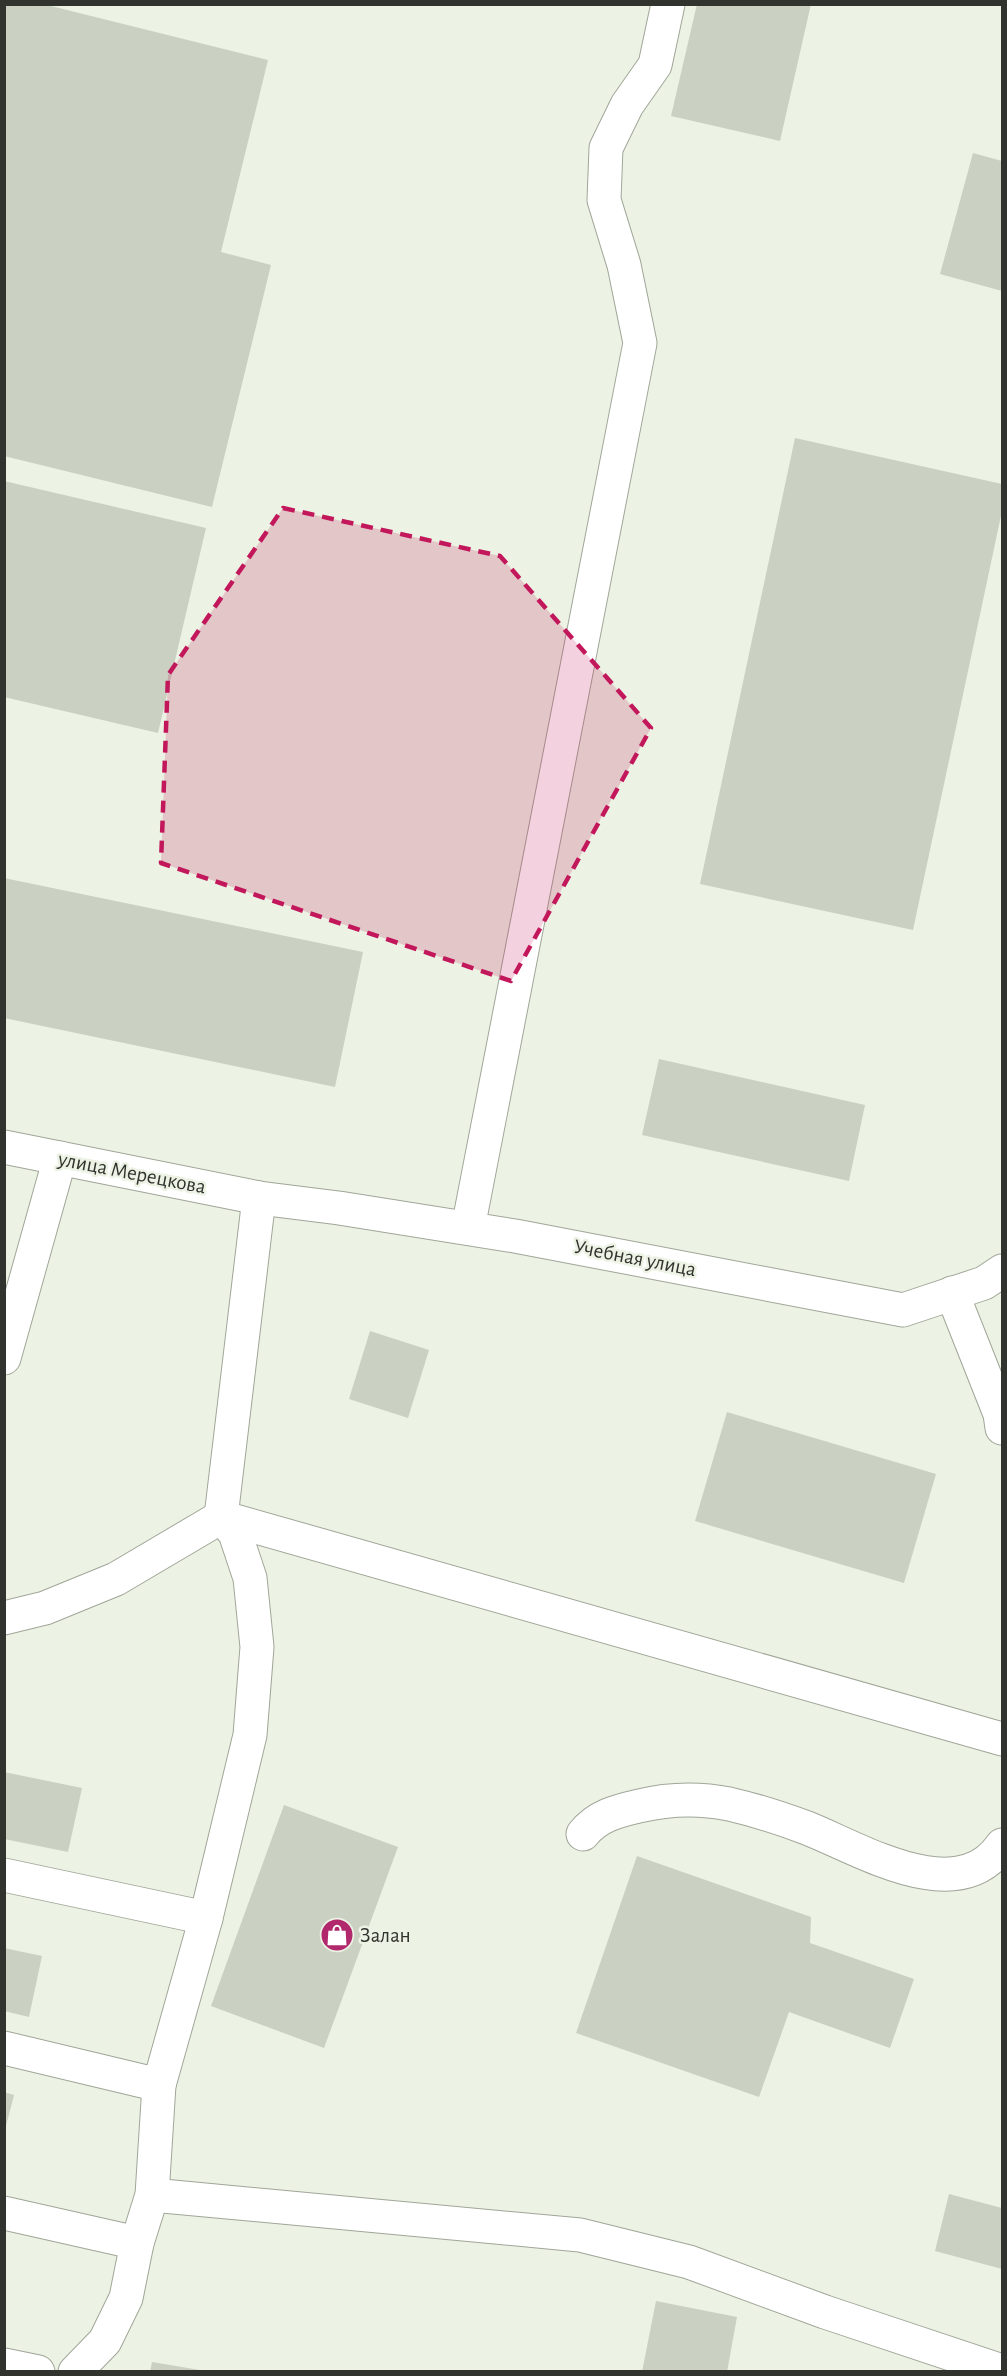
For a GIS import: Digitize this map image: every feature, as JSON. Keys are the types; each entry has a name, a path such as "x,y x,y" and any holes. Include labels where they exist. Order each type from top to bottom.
{"street":[{"path":"468,1228 640,344 624,265 604,200 606,148 627,105 655,65 668,4"},
{"name":"улица Мерецкова","path":"4,1148 259,1198"},
{"path":"4,1358 60,1158"},
{"path":"75,2372 105,2341 126,2298 138,2243 152,2195 159,2085 206,1918 250,1735 257,1647 250,1578 235,1533 221,1517 259,1198"},
{"name":"Учебная улица","path":"259,1198 468,1228 903,1310 984,1282 1002,1270"},
{"path":"952,1293 1000,1414 1002,1428"},
{"path":"4,1618 45,1608 116,1579 221,1517 1002,1739"},
{"path":"583,1834 589,1826 611,1812 670,1800 694,1800 729,1804 770,1816 807,1828 897,1867 944,1875 971,1871 998,1851 1002,1845"},
{"path":"4,1875 206,1918"},
{"path":"4,2048 159,2085"},
{"path":"152,2195 579,2235 689,2262 991,2370"},
{"path":"4,2213 138,2243"},
{"path":"4,2365 38,2372"}],"highlighted area":[{"path":"283,508 500,556 651,728 511,981 161,863 168,675"}],"building":[{"path":"4,4 43,4 268,60 221,252 271,265 212,507 4,456"},
{"path":"697,4 811,4 780,141 671,116"},
{"path":"973,153 1002,161 1002,291 940,274"},
{"path":"795,438 1002,484 1002,511 913,930 700,884"},
{"path":"4,481 206,528 158,733 4,697"},
{"path":"4,878 363,952 335,1087 4,1018"},
{"path":"659,1059 865,1105 849,1181 642,1135"},
{"path":"370,1331 429,1350 408,1418 349,1399"},
{"path":"727,1412 936,1474 904,1583 695,1521"},
{"path":"4,1772 82,1788 68,1852 4,1839"},
{"path":"284,1805 398,1847 324,2048 211,2006"},
{"path":"637,1856 811,1917 810,1943 914,1979 890,2048 789,2012 759,2097 576,2033"},
{"path":"4,1948 42,1956 29,2017 4,2011"},
{"path":"4,2092 14,2095 5,2130 4,2130"},
{"path":"949,2194 1002,2208 1002,2269 935,2251"},
{"path":"656,2301 737,2317 727,2372 642,2372"},
{"path":"152,2362 200,2370 200,2372 150,2372"}],"place":[{"name":"Залан","path":"337,1935"}]}
